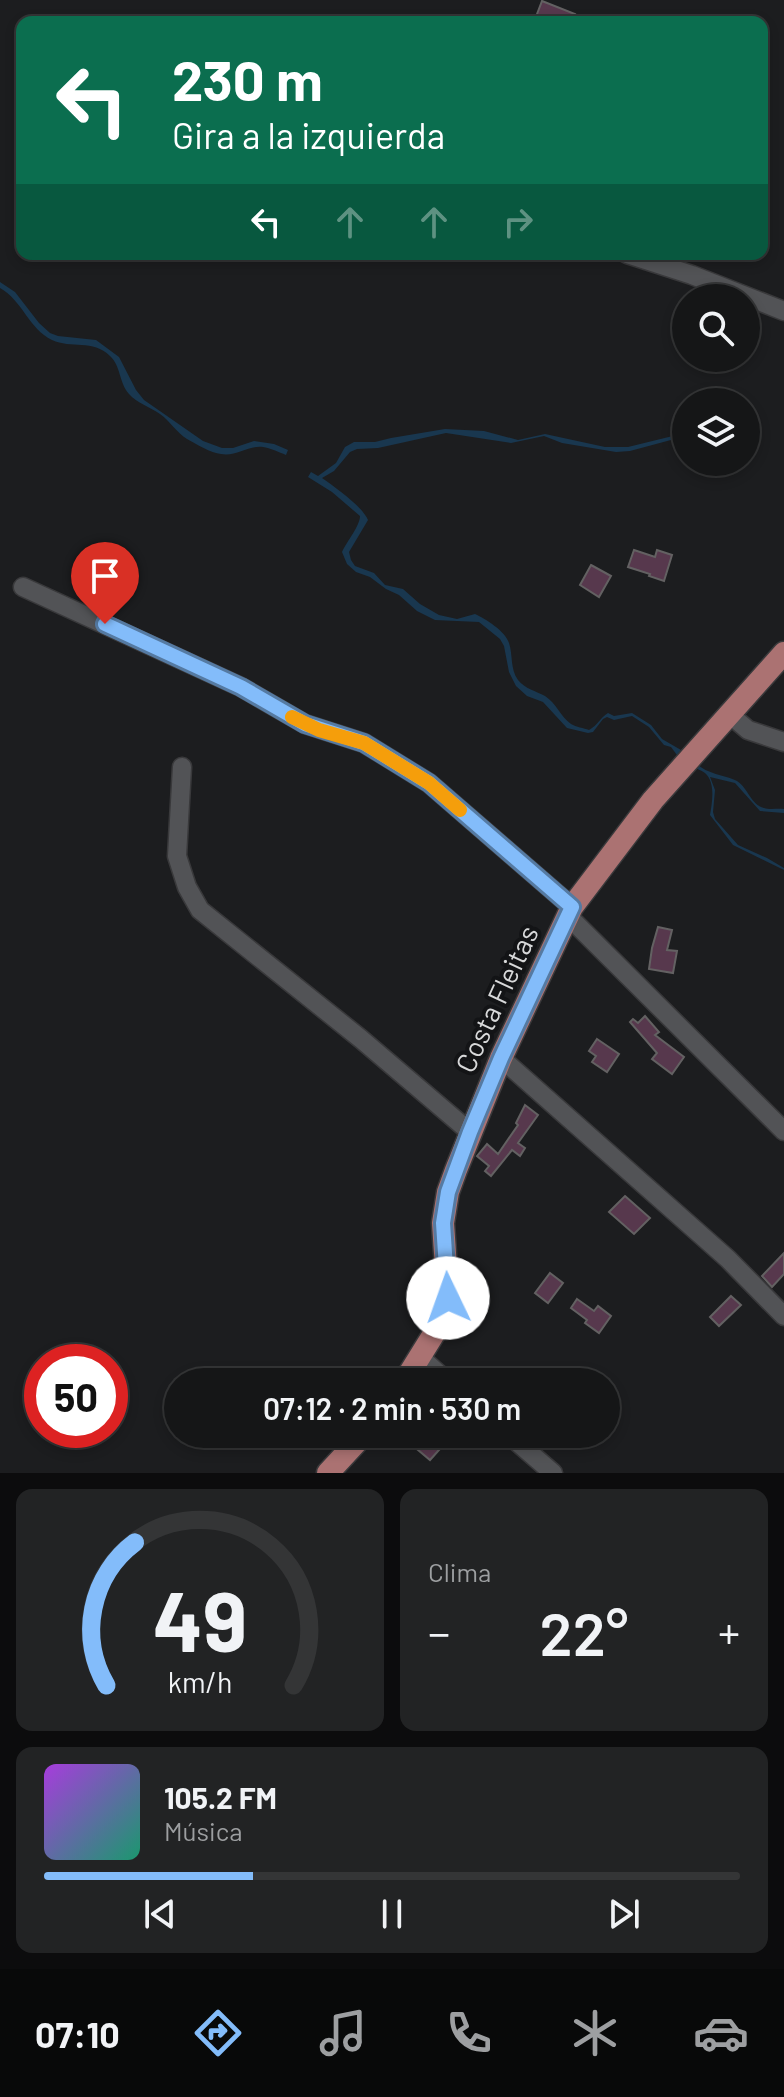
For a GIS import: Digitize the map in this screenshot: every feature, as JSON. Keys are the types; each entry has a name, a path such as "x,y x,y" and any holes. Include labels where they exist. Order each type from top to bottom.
{"main road":[{"name":"Costa Fleitas","path":"414,1368 435,1332 448,1298 444,1215 448,1192 501,1058 570,911 653,800 784,653"},
{"path":"328,1473 351,1448"}],"street":[{"path":"646,260 784,311"},
{"path":"23,587 241,687 305,724 364,743 429,783 570,911 784,1131"},
{"path":"728,713 748,730 784,742"},
{"path":"182,767 177,856 187,887 200,910 361,1039 470,1132"},
{"path":"501,1058 728,1259 784,1316"},
{"path":"421,1358 432,1368"},
{"path":"524,1448 553,1473"}],"water":[{"path":"0,282 15,292 50,333 96,340 119,357 144,400 203,441 222,448 254,441 274,444 288,450 286,455 258,447 221,454 187,439 160,414 129,394 110,356 96,348 59,343 44,335 8,293 0,288"},
{"path":"445,429 484,431 518,440 545,434 605,447 628,447 672,436 672,440 616,452 562,443 544,436 511,443 446,433 378,448 357,449 322,478 354,503 368,520 349,552 355,566 374,573 385,585 403,589 439,615 457,619 475,614 495,626 509,643 518,680 549,699 571,724 589,730 608,713 614,716 632,713 651,725 662,739 681,750 677,755 649,727 632,716 614,720 607,717 593,732 588,733 567,728 543,702 527,696 516,686 500,639 479,622 435,620 347,564 342,552 360,516 332,492 308,477 311,472 318,476 336,463 345,447 354,442"},
{"path":"696,763 737,781 760,806 784,809 784,813 760,811 735,783 710,777 715,790 715,819 738,845 767,858 784,870 733,845 710,815 711,782 705,773 692,766"}],"building":[{"path":"542,1 575,14 574,16 536,16"},
{"path":"634,550 655,557 657,550 672,555 664,581 628,567"},
{"path":"591,565 611,576 599,597 580,585"},
{"path":"658,927 672,930 667,950 677,951 673,973 649,969"},
{"path":"645,1016 659,1032 655,1035 684,1057 672,1074 652,1059 657,1053 630,1022 633,1019 638,1023"},
{"path":"597,1039 619,1054 607,1072 592,1062 596,1056 589,1051"},
{"path":"525,1105 538,1115 518,1143 525,1148 520,1156 512,1150 491,1176 485,1171 489,1166 477,1156 487,1144 498,1154 518,1125 516,1123"},
{"path":"625,1196 650,1218 634,1234 609,1212"},
{"path":"784,1253 784,1274 772,1287 762,1276"},
{"path":"550,1273 563,1283 548,1303 535,1293"},
{"path":"731,1296 741,1305 719,1326 710,1317"},
{"path":"577,1299 594,1311 598,1306 611,1316 599,1333 571,1308"},
{"path":"416,1448 441,1448 430,1460"}],"slow traffic":[{"path":"292,717 319,730 364,743 429,783 460,810"}],"route":[{"path":"105,624 241,687 305,724 364,743 429,783 572,907 501,1058 448,1192 443,1223 448,1298"}]}
